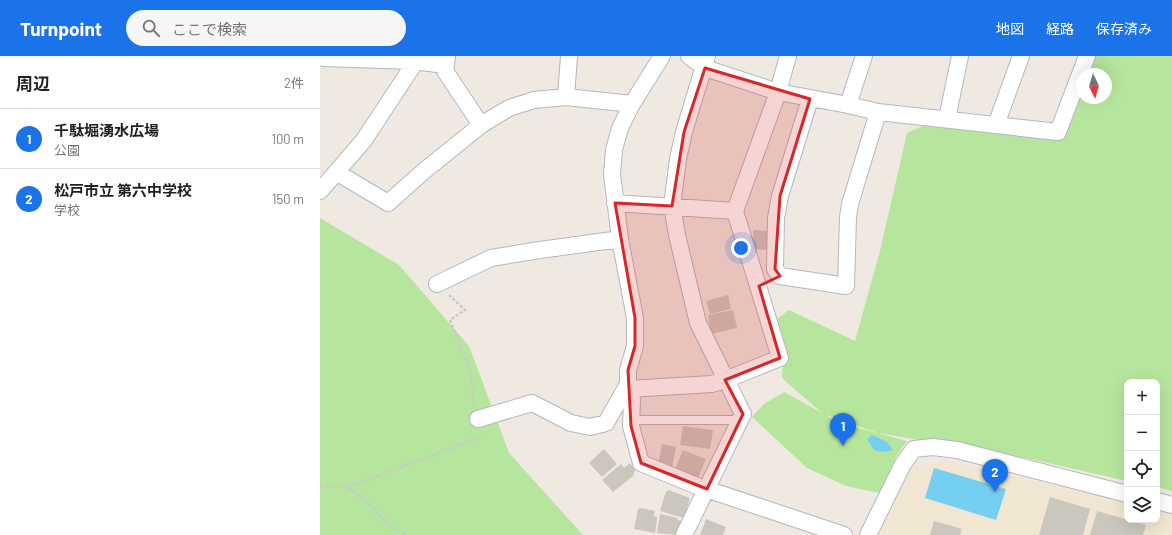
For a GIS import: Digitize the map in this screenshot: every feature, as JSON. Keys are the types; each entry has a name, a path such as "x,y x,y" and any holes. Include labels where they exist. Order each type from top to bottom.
{"street":[{"path":"566,97 569,56"},
{"path":"662,56 632,104 620,128 614,150 612,174 620,239 635,318 635,346 628,370 628,387 632,400 631,426 641,463 697,486 844,535"},
{"path":"689,56 778,92 810,99 848,105 878,112 1058,132 1087,56"},
{"path":"628,387 712,384 780,358 735,211 778,92 788,56"},
{"path":"848,105 864,56"},
{"path":"947,119 960,56"},
{"path":"996,125 1021,56"},
{"path":"324,58 416,61 446,60 445,71 481,126"},
{"path":"320,190 364,140 416,61"},
{"path":"684,535 743,414 698,323 677,235 672,206 678,159 684,132 706,62"},
{"path":"336,172 388,203 424,171 481,126 509,108 534,100 566,97 632,104"},
{"path":"780,276 775,269 776,218 780,196 810,99"},
{"path":"759,286 780,276 846,286 848,217 850,204 878,112"},
{"path":"615,203 735,211"},
{"path":"437,284 491,258 620,239"},
{"path":"478,419 532,403 571,423 590,428 606,423 628,387"},
{"path":"868,535 902,464 914,449 933,447 957,450 1124,493"},
{"path":"1160,502 1172,505"}],"lane":[{"path":"631,420 741,420"}],"path":[{"path":"320,486 348,487 481,437 478,419 475,414 470,370 450,320 465,310 437,284"},
{"path":"348,487 367,502 391,527 405,535"}],"highlighted area":[{"path":"705,68 810,99 780,196 775,269 780,276 759,286 780,358 725,380 743,414 707,489 641,463 631,426 628,370 635,346 635,318 615,203 672,206 684,132"}],"shaded area":[{"path":"943,460 1053,485 1124,498 1124,523 1160,523 1160,506 1172,508 1172,535 878,535 912,468"}],"green space":[{"path":"1093,56 1172,56 1172,491 1160,488 1160,379 1124,379 1124,480 1026,458 878,433 826,415 836,422 907,441 896,457 880,493 846,486 807,468 752,417 764,404 784,392 822,413 782,378 783,354 774,321 789,310 855,341 880,251 907,133 932,122 1056,139 1076,94 1076,104 1112,104 1112,68 1088,68"},
{"path":"320,218 399,265 469,346 509,453 583,535 320,535"}],"water":[{"path":"872,435 887,442 893,450 883,452 874,450 867,439"},
{"path":"934,468 1006,489 996,520 925,498"}],"building":[{"path":"753,230 770,231 769,250 754,249"},
{"path":"728,295 731,309 710,314 706,301"},
{"path":"733,310 737,328 711,334 708,315"},
{"path":"683,426 713,430 710,449 680,445"},
{"path":"662,444 676,447 672,468 658,465"},
{"path":"604,449 617,464 602,477 589,463"},
{"path":"683,450 706,459 697,480 674,471"},
{"path":"630,463 635,470 633,476 613,492 602,480 621,464 624,468"},
{"path":"668,490 690,498 684,518 660,511 666,491 667,492"},
{"path":"1050,497 1090,509 1083,535 1039,535"},
{"path":"641,508 655,511 654,516 657,517 657,520 655,533 634,529 638,509"},
{"path":"1097,511 1124,519 1124,523 1139,523 1146,525 1143,535 1090,535"},
{"path":"660,514 678,518 677,520 683,521 678,535 657,533"},
{"path":"706,519 726,527 723,535 700,535"},
{"path":"934,521 962,529 960,535 930,535"}],"place":[{"name":"千駄堀湧水広場","path":"843,446"},
{"name":"松戸市立 第六中学校","path":"995,492"}]}
